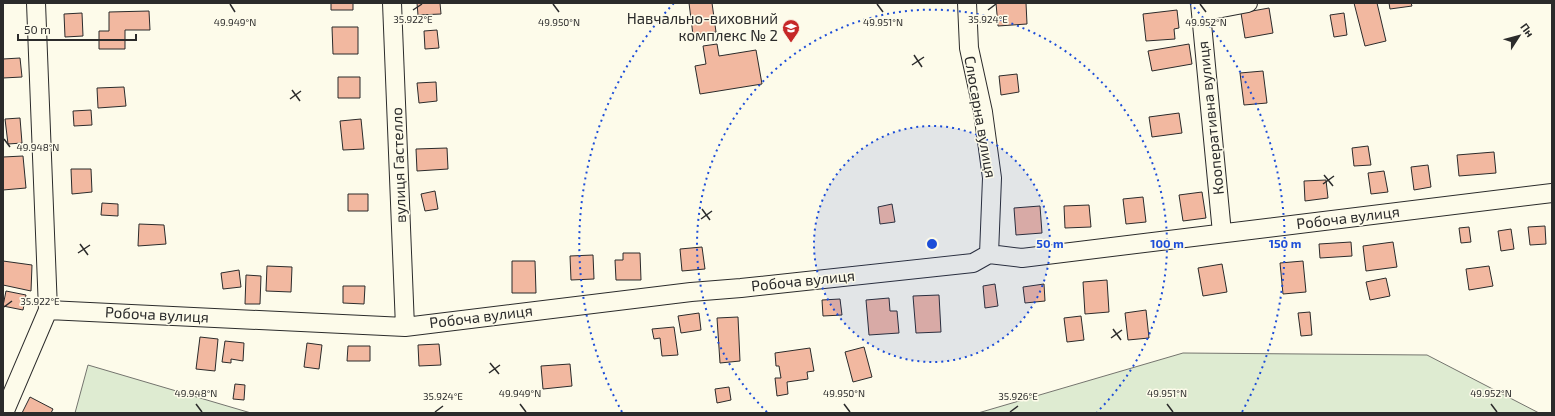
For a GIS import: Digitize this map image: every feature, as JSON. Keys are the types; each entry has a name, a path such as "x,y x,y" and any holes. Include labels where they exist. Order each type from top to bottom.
{"street":[{"path":"4,413 48,310 36,3"},
{"name":"вулиця Гастелло","path":"392,3 405,326"},
{"name":"Слюсарна вулиця","path":"967,3 969,48 983,112 992,178 989,254"},
{"path":"1200,8 1248,3"},
{"name":"Кооперативна вулиця","path":"1200,8 1222,233"},
{"name":"Робоча вулиця","path":"48,310 405,326 691,292 973,263 989,254 1022,258 1552,193"}],"green space":[{"path":"1183,353 1427,355 1539,413 978,413"},
{"path":"88,365 251,413 75,413"}],"building":[{"path":"331,3 353,3 353,10 331,10"},
{"path":"417,3 440,3 441,14 418,15"},
{"path":"689,3 712,3 716,32 693,35"},
{"path":"996,3 1026,3 1027,24 998,26"},
{"path":"1354,3 1377,3 1386,41 1365,46"},
{"path":"1389,3 1411,3 1412,6 1390,9"},
{"path":"1269,8 1273,33 1245,38 1241,13"},
{"path":"1177,10 1179,28 1174,29 1175,39 1146,41 1143,14"},
{"path":"149,11 150,30 125,30 125,49 99,49 99,31 109,31 109,12"},
{"path":"82,13 83,36 65,37 64,14"},
{"path":"1344,13 1347,35 1334,37 1330,15"},
{"path":"332,27 358,27 358,54 333,54"},
{"path":"437,30 439,48 425,49 424,31"},
{"path":"717,44 719,56 756,50 762,84 700,94 695,66 706,64 703,46"},
{"path":"1189,44 1192,64 1152,71 1148,51"},
{"path":"20,58 22,77 3,78 3,59"},
{"path":"1263,71 1267,103 1244,105 1240,73"},
{"path":"1017,74 1019,92 1001,95 999,76"},
{"path":"338,77 360,77 360,98 338,98"},
{"path":"436,82 437,101 419,103 417,83"},
{"path":"124,87 126,106 98,108 97,88"},
{"path":"91,110 92,125 74,126 73,111"},
{"path":"1179,113 1182,133 1152,137 1149,117"},
{"path":"20,118 22,143 8,144 5,119"},
{"path":"361,119 364,149 343,150 340,121"},
{"path":"1368,146 1371,165 1354,166 1352,148"},
{"path":"447,148 448,169 417,171 416,149"},
{"path":"1494,152 1496,173 1459,176 1457,155"},
{"path":"23,156 26,188 3,190 3,157"},
{"path":"1428,165 1431,187 1414,190 1411,167"},
{"path":"71,169 91,169 92,192 72,194"},
{"path":"1384,171 1388,192 1371,194 1368,173"},
{"path":"1326,180 1328,198 1305,201 1304,181"},
{"path":"435,191 438,209 425,211 421,194"},
{"path":"1202,192 1206,218 1183,221 1179,195"},
{"path":"348,194 368,194 368,211 348,211"},
{"path":"1143,197 1146,222 1126,224 1123,199"},
{"path":"102,203 118,204 118,216 101,215"},
{"path":"892,204 895,222 880,224 878,207"},
{"path":"1089,205 1091,227 1065,228 1064,206"},
{"path":"1040,206 1042,233 1016,235 1014,208"},
{"path":"139,224 164,225 166,244 138,246"},
{"path":"1545,226 1546,244 1530,245 1528,227"},
{"path":"1469,227 1471,242 1461,243 1459,228"},
{"path":"1511,229 1514,249 1501,251 1498,231"},
{"path":"1351,242 1352,256 1320,258 1319,244"},
{"path":"1393,242 1397,267 1366,271 1363,246"},
{"path":"702,247 705,269 682,271 680,249"},
{"path":"623,253 640,253 641,280 616,280 615,260 623,260"},
{"path":"593,255 594,279 571,280 570,256"},
{"path":"3,261 32,265 31,291 3,285"},
{"path":"512,261 535,261 536,293 512,293"},
{"path":"1303,261 1306,292 1283,294 1280,263"},
{"path":"1222,264 1227,292 1203,296 1198,268"},
{"path":"267,266 292,267 291,292 266,291"},
{"path":"1489,266 1493,286 1469,290 1466,269"},
{"path":"239,270 241,287 223,289 221,273"},
{"path":"246,275 261,276 260,304 245,304"},
{"path":"1386,278 1390,296 1370,300 1366,282"},
{"path":"1107,280 1109,312 1085,314 1083,282"},
{"path":"995,284 998,306 985,308 983,286"},
{"path":"1044,284 1045,301 1025,303 1023,287"},
{"path":"343,286 365,286 364,304 343,303"},
{"path":"6,291 26,295 23,310 3,306"},
{"path":"939,295 941,332 916,333 913,296"},
{"path":"889,298 890,311 897,311 899,333 869,335 866,300"},
{"path":"840,299 842,315 823,316 822,300"},
{"path":"1146,310 1149,338 1128,340 1125,313"},
{"path":"1310,312 1312,335 1301,336 1298,313"},
{"path":"699,313 701,330 681,333 678,316"},
{"path":"1081,316 1084,340 1067,342 1064,318"},
{"path":"738,317 740,361 720,363 717,318"},
{"path":"674,327 678,355 662,356 660,338 654,339 652,329"},
{"path":"200,337 218,339 215,371 196,369"},
{"path":"225,341 244,343 243,361 231,359 231,363 222,362"},
{"path":"307,343 322,345 319,369 304,367"},
{"path":"439,344 441,365 419,366 418,345"},
{"path":"348,346 370,346 370,361 347,361"},
{"path":"864,347 872,377 853,382 845,352"},
{"path":"810,348 814,371 807,372 808,379 787,382 788,394 777,396 775,378 781,378 779,366 776,366 775,353"},
{"path":"570,364 572,386 543,389 541,366"},
{"path":"235,384 245,385 244,400 233,399"},
{"path":"729,387 731,400 717,403 715,389"},
{"path":"30,397 53,409 51,413 22,413"}],"place":[{"name":"Навчально-виховний комплекс № 2","path":"791,43"}]}
